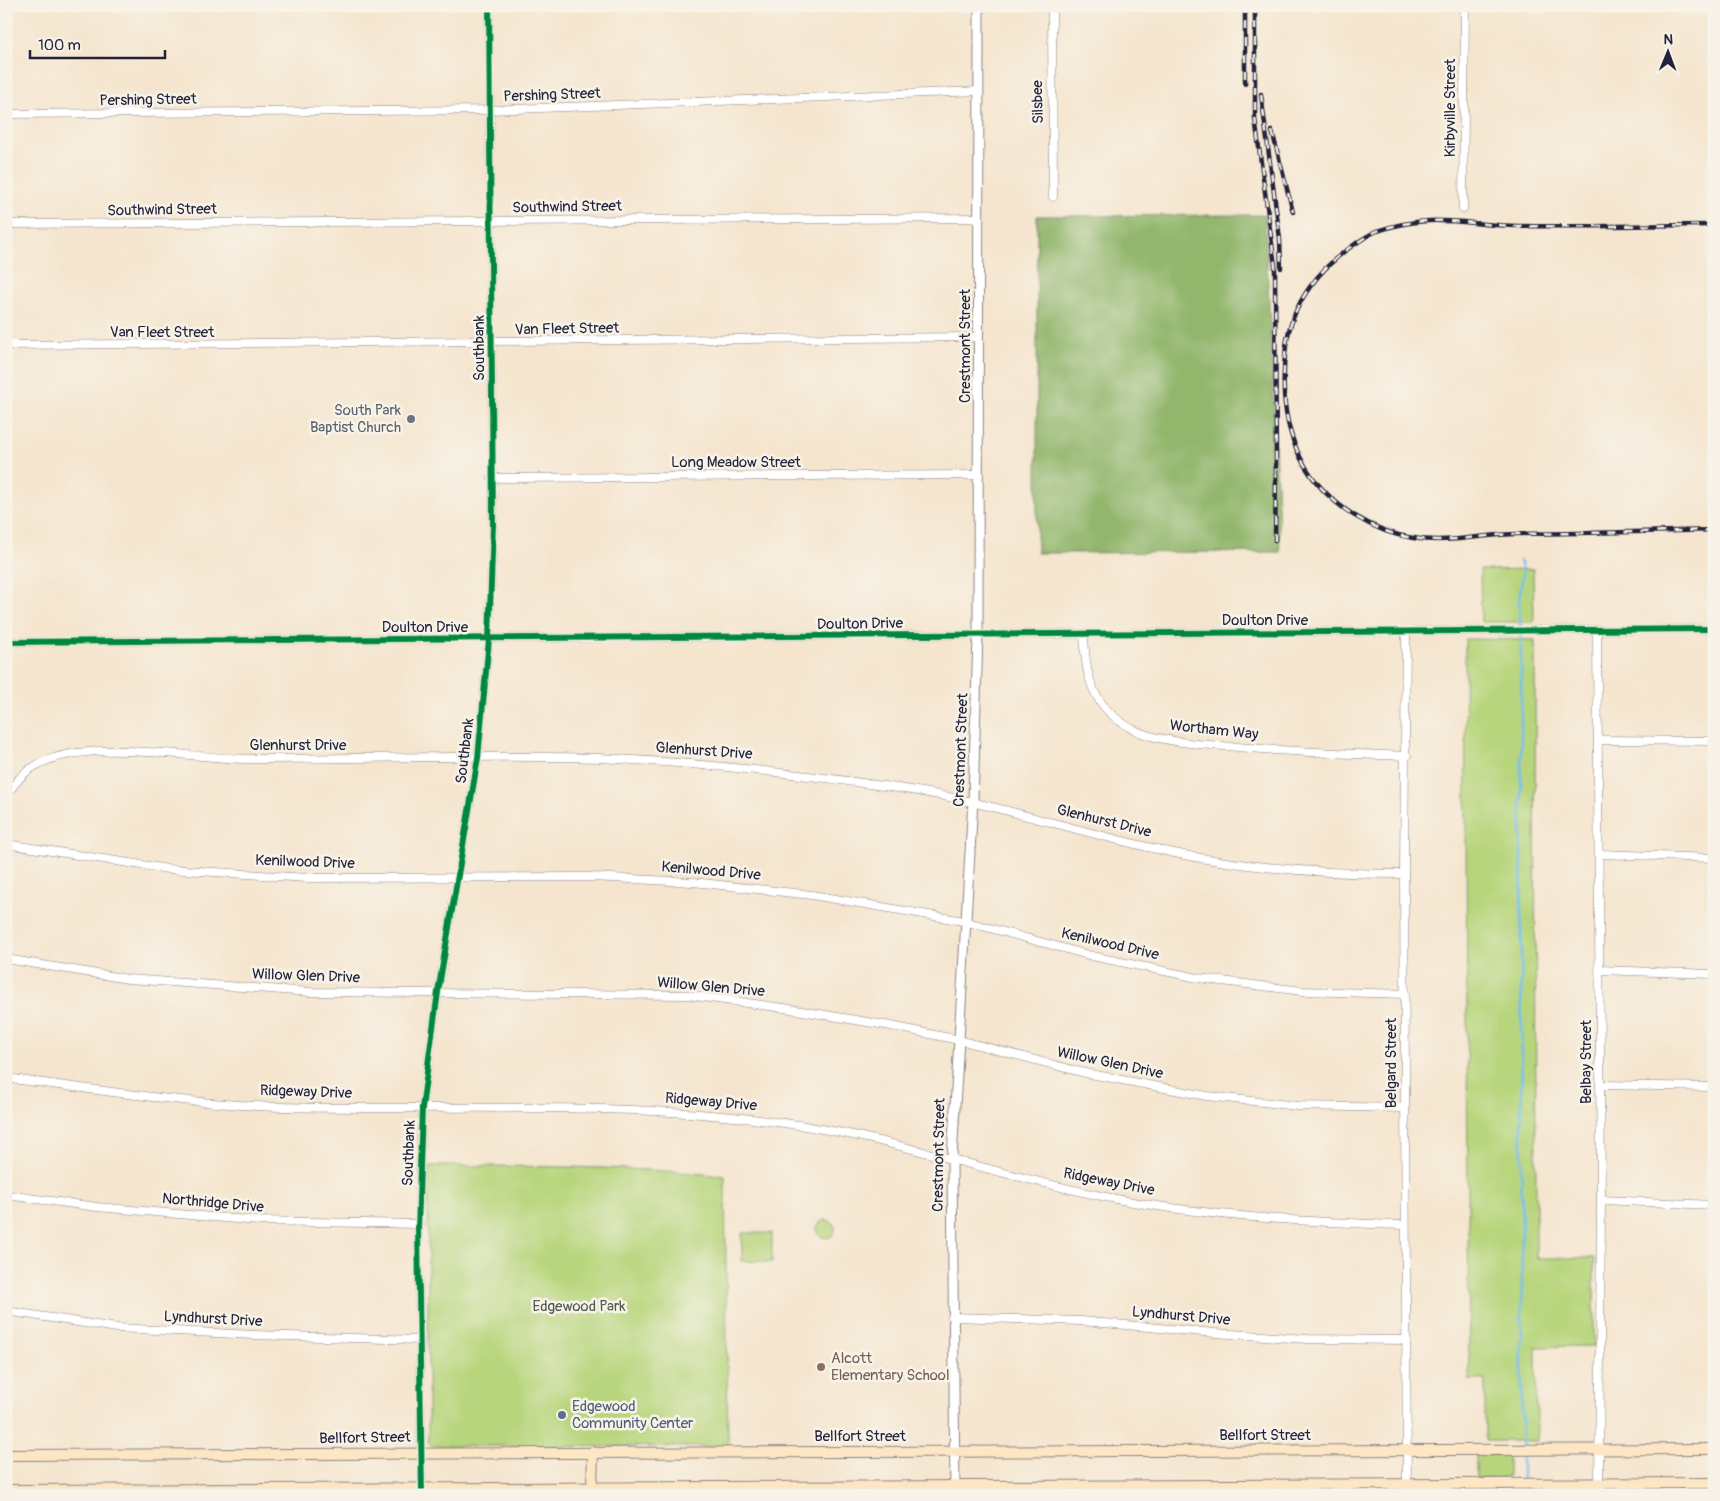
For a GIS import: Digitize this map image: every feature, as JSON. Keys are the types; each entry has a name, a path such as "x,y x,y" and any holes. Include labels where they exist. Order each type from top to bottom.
{"main road":[{"name":"Bellfort Street","path":"6,1455 422,1452 1714,1449"},
{"path":"592,1488 593,1452"},
{"path":"6,1490 422,1492 592,1488 955,1490 1510,1483 1714,1483"}],"street":[{"name":"Southbank","path":"422,1492 419,1224 422,1108 438,992 478,758 489,639 493,524 490,342 489,6"},
{"name":"Crestmont Street","path":"955,1490 952,1158 964,921 973,801 978,635 979,6"},
{"name":"Silsbee","path":"1052,6 1053,197"},
{"name":"Kirbyville Street","path":"1463,209 1464,6"},
{"name":"Pershing Street","path":"6,114 489,110 979,91"},
{"name":"Southwind Street","path":"6,224 979,218"},
{"name":"Van Fleet Street","path":"6,345 978,338"},
{"name":"Long Meadow Street","path":"492,478 979,475"},
{"name":"Doulton Drive","path":"6,642 1714,629"},
{"name":"Belbay Street","path":"1597,630 1601,1200 1599,1495"},
{"name":"Belgard Street","path":"1406,632 1407,756 1404,874 1407,1495"},
{"name":"Wortham Way","path":"1084,634 1085,665 1090,682 1099,699 1110,713 1126,725 1145,734 1217,746 1297,752 1407,756"},
{"path":"1598,740 1714,741"},
{"name":"Glenhurst Drive","path":"6,795 25,773 53,758 79,751 104,750 225,759 595,758 699,764 798,773 973,801 1136,844 1217,861 1304,871 1404,874"},
{"name":"Kenilwood Drive","path":"6,844 168,869 308,878 590,877 693,882 812,895 964,921 1092,956 1198,978 1302,990 1405,994"},
{"path":"1599,854 1714,858"},
{"name":"Willow Glen Drive","path":"6,959 128,979 310,992 688,995 784,1008 959,1040 1085,1073 1207,1096 1298,1106 1405,1108"},
{"path":"1599,970 1714,974"},
{"name":"Ridgeway Drive","path":"6,1078 134,1095 277,1106 567,1108 682,1112 786,1123 874,1139 1098,1195 1203,1212 1280,1220 1405,1225"},
{"path":"1600,1085 1714,1087"},
{"name":"Northridge Drive","path":"6,1195 97,1207 260,1221 419,1224"},
{"path":"1601,1200 1714,1205"},
{"name":"Lyndhurst Drive","path":"6,1311 117,1328 254,1335 420,1340"},
{"name":"Lyndhurst Drive","path":"952,1317 1081,1321 1308,1339 1407,1340"}],"green space":[{"path":"1265,215 1280,552 1037,553 1037,216"},
{"path":"1533,569 1534,622 1481,622 1480,570"},
{"path":"1465,639 1535,640 1536,1258 1594,1258 1594,1346 1536,1347 1537,1441 1485,1441 1485,1380 1469,1380"},
{"name":"Edgewood Park","path":"428,1166 614,1168 725,1176 728,1447 432,1446 428,1441"},
{"path":"822,1220 830,1220 835,1225 833,1236 822,1238 817,1233 817,1225"},
{"path":"742,1233 772,1233 772,1262 742,1261"},
{"path":"1476,1454 1508,1454 1508,1478 1476,1479"},
{"path":"1469,1491 1538,1491 1538,1495 1469,1495"}],"waterway":[{"path":"1520,560 1523,572 1519,600 1521,641 1522,1448"},
{"path":"1522,1453 1522,1480"},
{"path":"1522,1486 1525,1495"}],"railway":[{"path":"1245,6 1245,84"},
{"path":"1255,6 1255,118 1275,266 1276,480"},
{"path":"1261,94 1280,239 1281,268"},
{"path":"1272,131 1293,212"},
{"path":"1714,225 1518,226 1432,221 1397,225 1377,231 1355,244 1330,264 1309,288 1294,315 1289,330 1284,372 1284,396 1288,420 1294,442 1304,463 1317,483 1334,500 1355,516 1383,530 1405,537 1426,540 1505,534 1714,530"},
{"path":"1275,541 1276,474"}],"cycle path":[{"path":"422,1495 418,1229 422,1108 438,992 478,758 489,639 493,525 489,6"},
{"path":"6,642 1714,629"}],"place":[{"name":"South Park Baptist Church","path":"411,419"},
{"name":"Alcott Elementary School","path":"821,1367"},
{"name":"Edgewood Community Center","path":"562,1415"}]}
